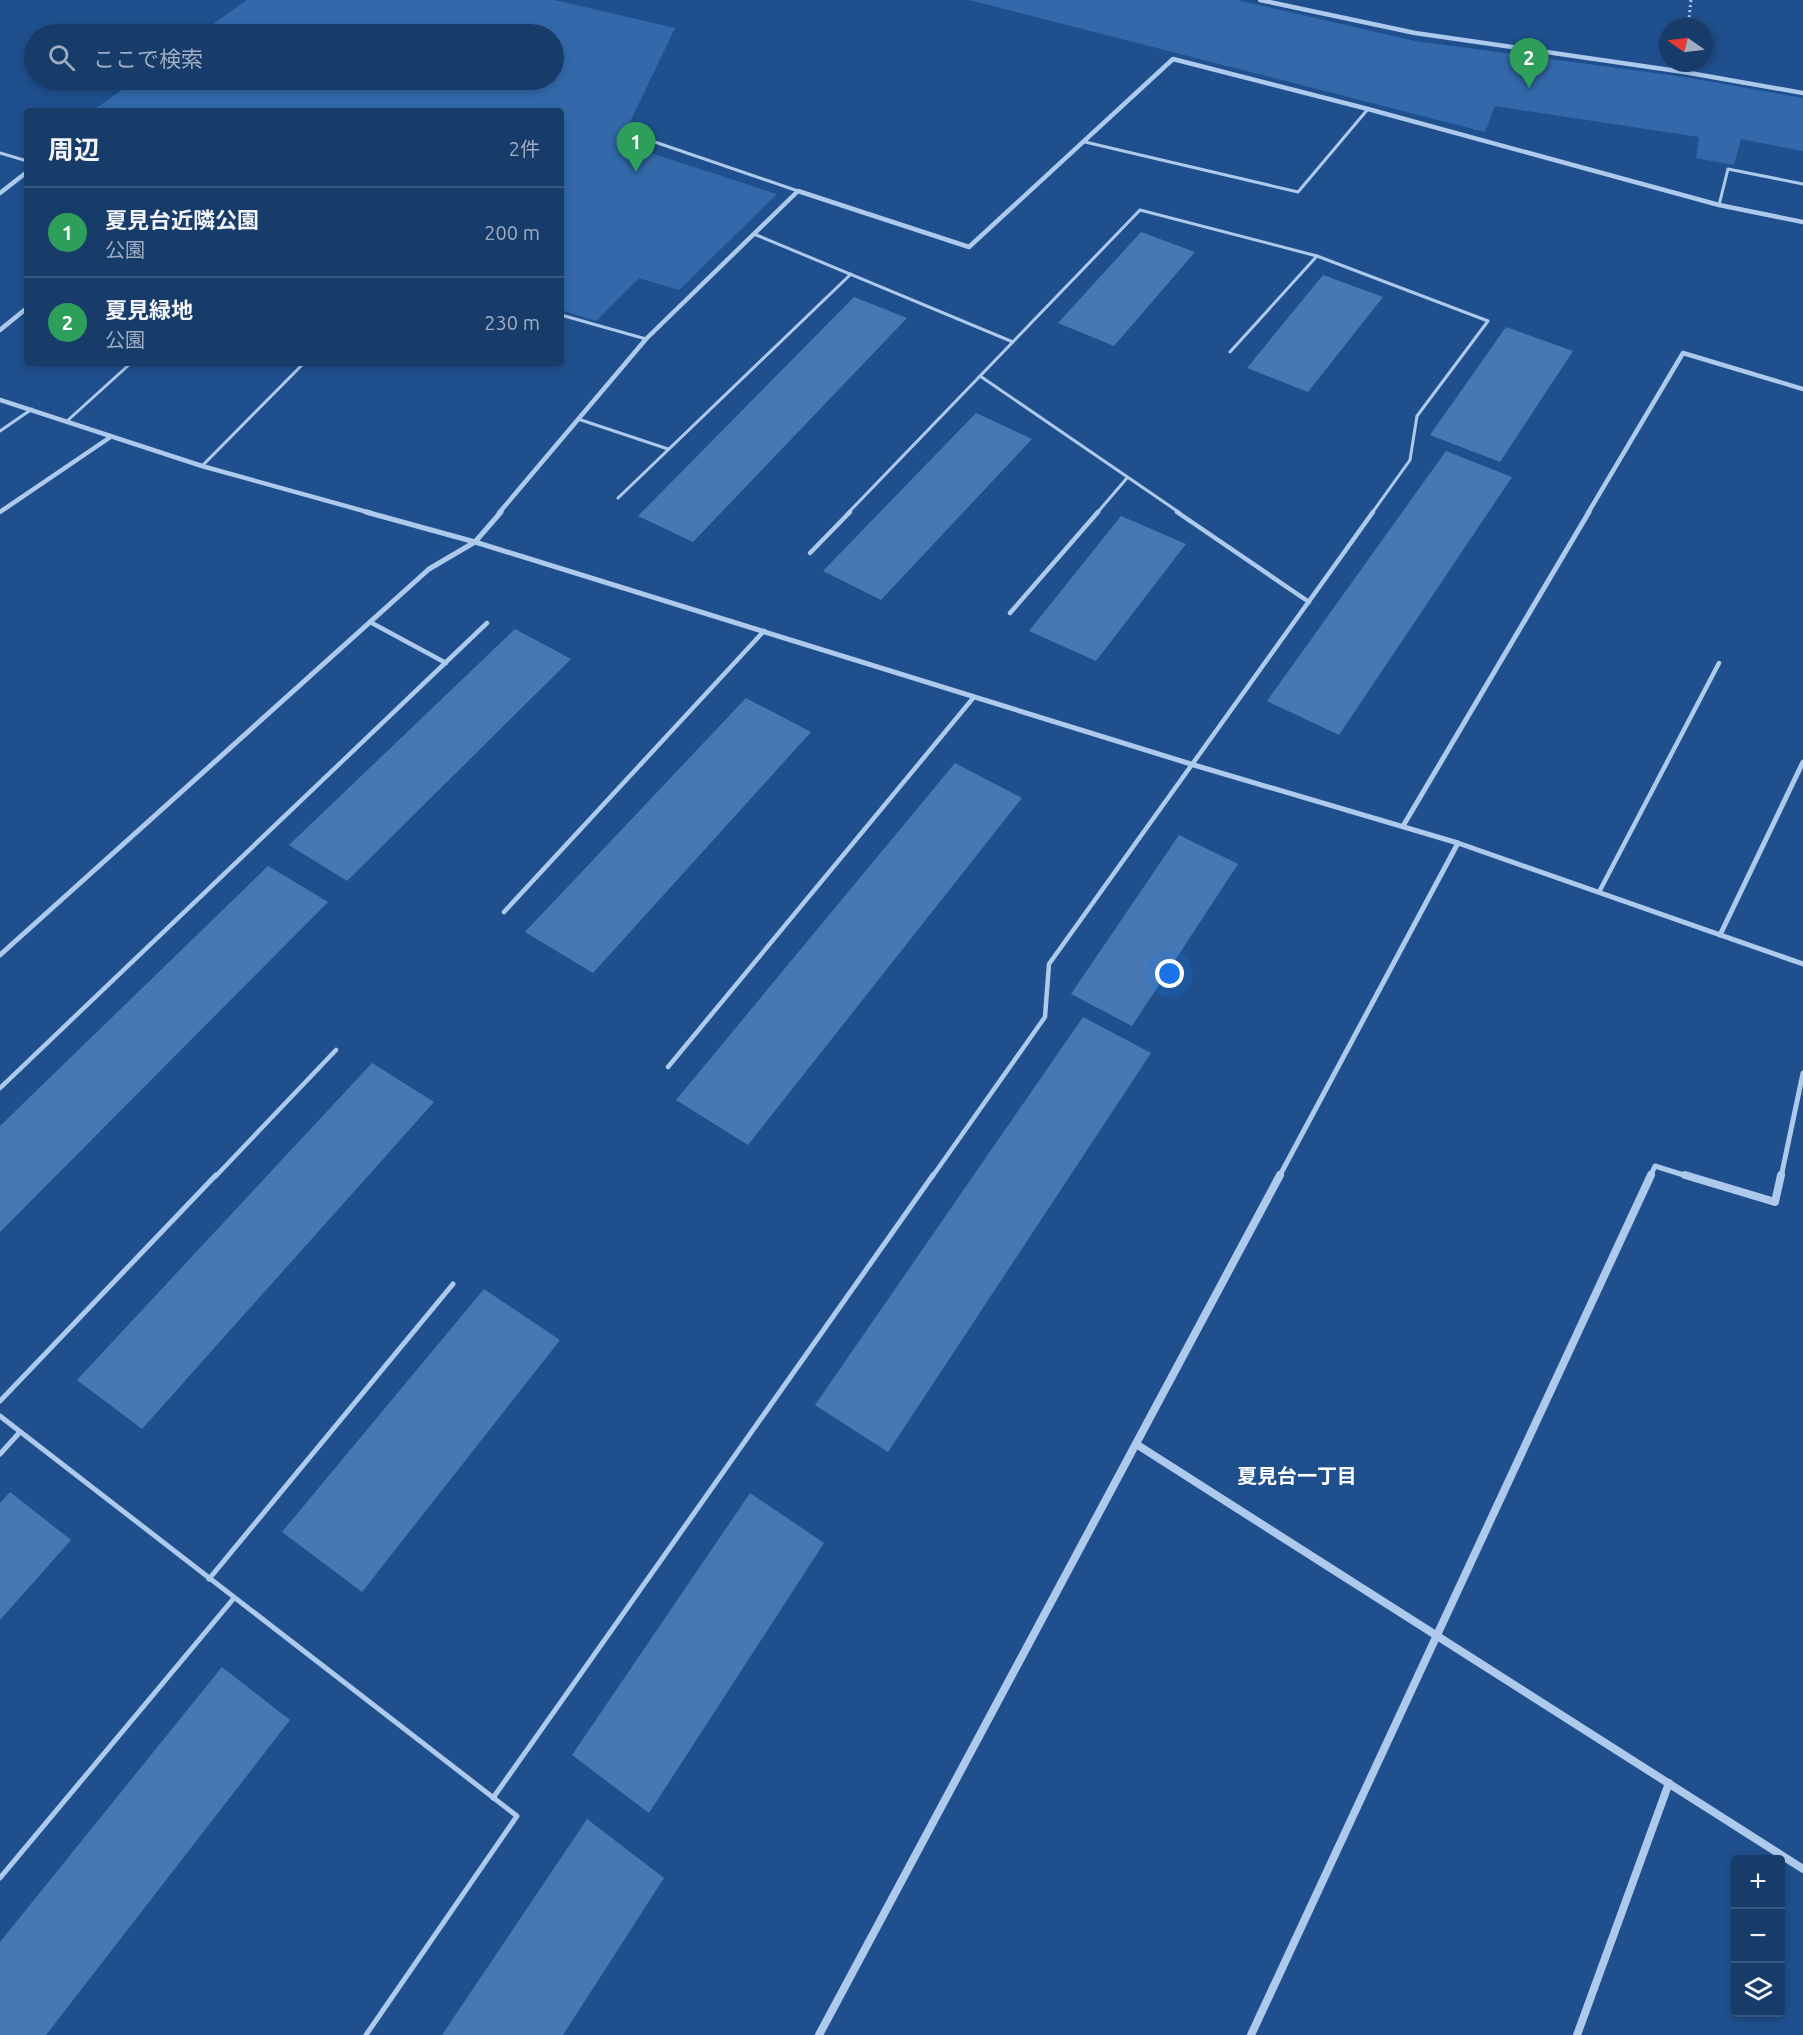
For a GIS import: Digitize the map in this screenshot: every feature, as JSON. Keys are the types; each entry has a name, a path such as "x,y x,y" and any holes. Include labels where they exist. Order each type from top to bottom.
{"street":[{"path":"1260,0 1415,33 1684,72 1803,93"},
{"path":"0,955 429,569 475,542 646,339 798,191 969,247 1173,59 1368,109 1719,205 1803,222"},
{"path":"0,193 24,174"},
{"path":"0,330 24,310"},
{"path":"1403,826 1683,353 1803,389"},
{"path":"0,400 67,421 109,438 475,542 1194,765 1458,843 1803,964"},
{"path":"0,512 109,438"},
{"path":"1720,935 1803,762"},
{"path":"819,2035 1458,843"},
{"path":"1251,2035 1655,1166 1775,1202 1803,1073"},
{"path":"1136,1444 1803,1869"},
{"path":"1577,2035 1669,1783"}],"lane":[{"path":"1085,142 1298,192 1368,109"},
{"path":"652,141 798,191"},
{"path":"0,153 24,160"},
{"path":"1719,205 1728,170 1803,184"},
{"path":"493,1798 1045,1017 1049,964 1194,765 1410,460 1417,416 1488,321 1317,256 1140,210 810,553"},
{"path":"753,234 1013,342"},
{"path":"1230,352 1317,256"},
{"path":"618,498 851,274"},
{"path":"564,316 646,339"},
{"path":"67,421 128,366"},
{"path":"202,466 301,366"},
{"path":"980,376 1309,602"},
{"path":"0,431 32,409"},
{"path":"578,419 668,449"},
{"path":"1010,613 1127,478"},
{"path":"370,622 446,663"},
{"path":"0,1088 487,624"},
{"path":"504,912 764,631"},
{"path":"1599,892 1719,663"},
{"path":"668,1067 974,697"},
{"path":"0,1401 336,1050"},
{"path":"209,1579 453,1284"},
{"path":"0,1416 517,1816 366,2035"},
{"path":"0,1454 20,1432"},
{"path":"0,1878 234,1598"}],"path":[{"path":"1689,18 1691,0"}],"shaded area":[{"path":"247,0 554,0 675,28 620,143 777,194 679,290 639,278 596,321 564,311 564,108 96,108 122,90 564,90 564,24 213,24"},
{"path":"969,0 1237,0 1415,41 1684,77 1803,98 1803,151 1741,139 1734,165 1696,158 1699,137 1495,106 1485,132"}],"building":[{"path":"1141,232 1195,252 1114,346 1058,323"},
{"path":"1323,275 1383,297 1308,392 1247,368"},
{"path":"854,297 907,318 693,542 638,516"},
{"path":"1506,327 1573,351 1500,462 1430,435"},
{"path":"976,413 1032,439 881,600 823,571"},
{"path":"1446,451 1512,477 1339,735 1267,701"},
{"path":"1121,516 1186,544 1096,661 1029,631"},
{"path":"515,629 571,659 347,881 289,845"},
{"path":"746,698 811,732 593,973 525,932"},
{"path":"955,763 1022,798 748,1145 676,1100"},
{"path":"1179,835 1238,864 1132,1026 1071,994"},
{"path":"268,866 328,902 0,1232 0,1126"},
{"path":"1083,1017 1151,1053 888,1452 815,1405"},
{"path":"372,1063 434,1102 142,1429 77,1380"},
{"path":"484,1289 560,1340 362,1592 282,1532"},
{"path":"10,1492 71,1540 0,1620 0,1503"},
{"path":"750,1493 824,1543 649,1813 572,1755"},
{"path":"222,1667 290,1720 46,2035 0,2035 0,1942"},
{"path":"587,1819 664,1878 563,2035 442,2035"}],"place":[{"name":"夏見緑地","path":"1529,88"},
{"name":"夏見台近隣公園","path":"636,172"}],"district":[{"name":"夏見台一丁目","path":"1297,1475"}]}
